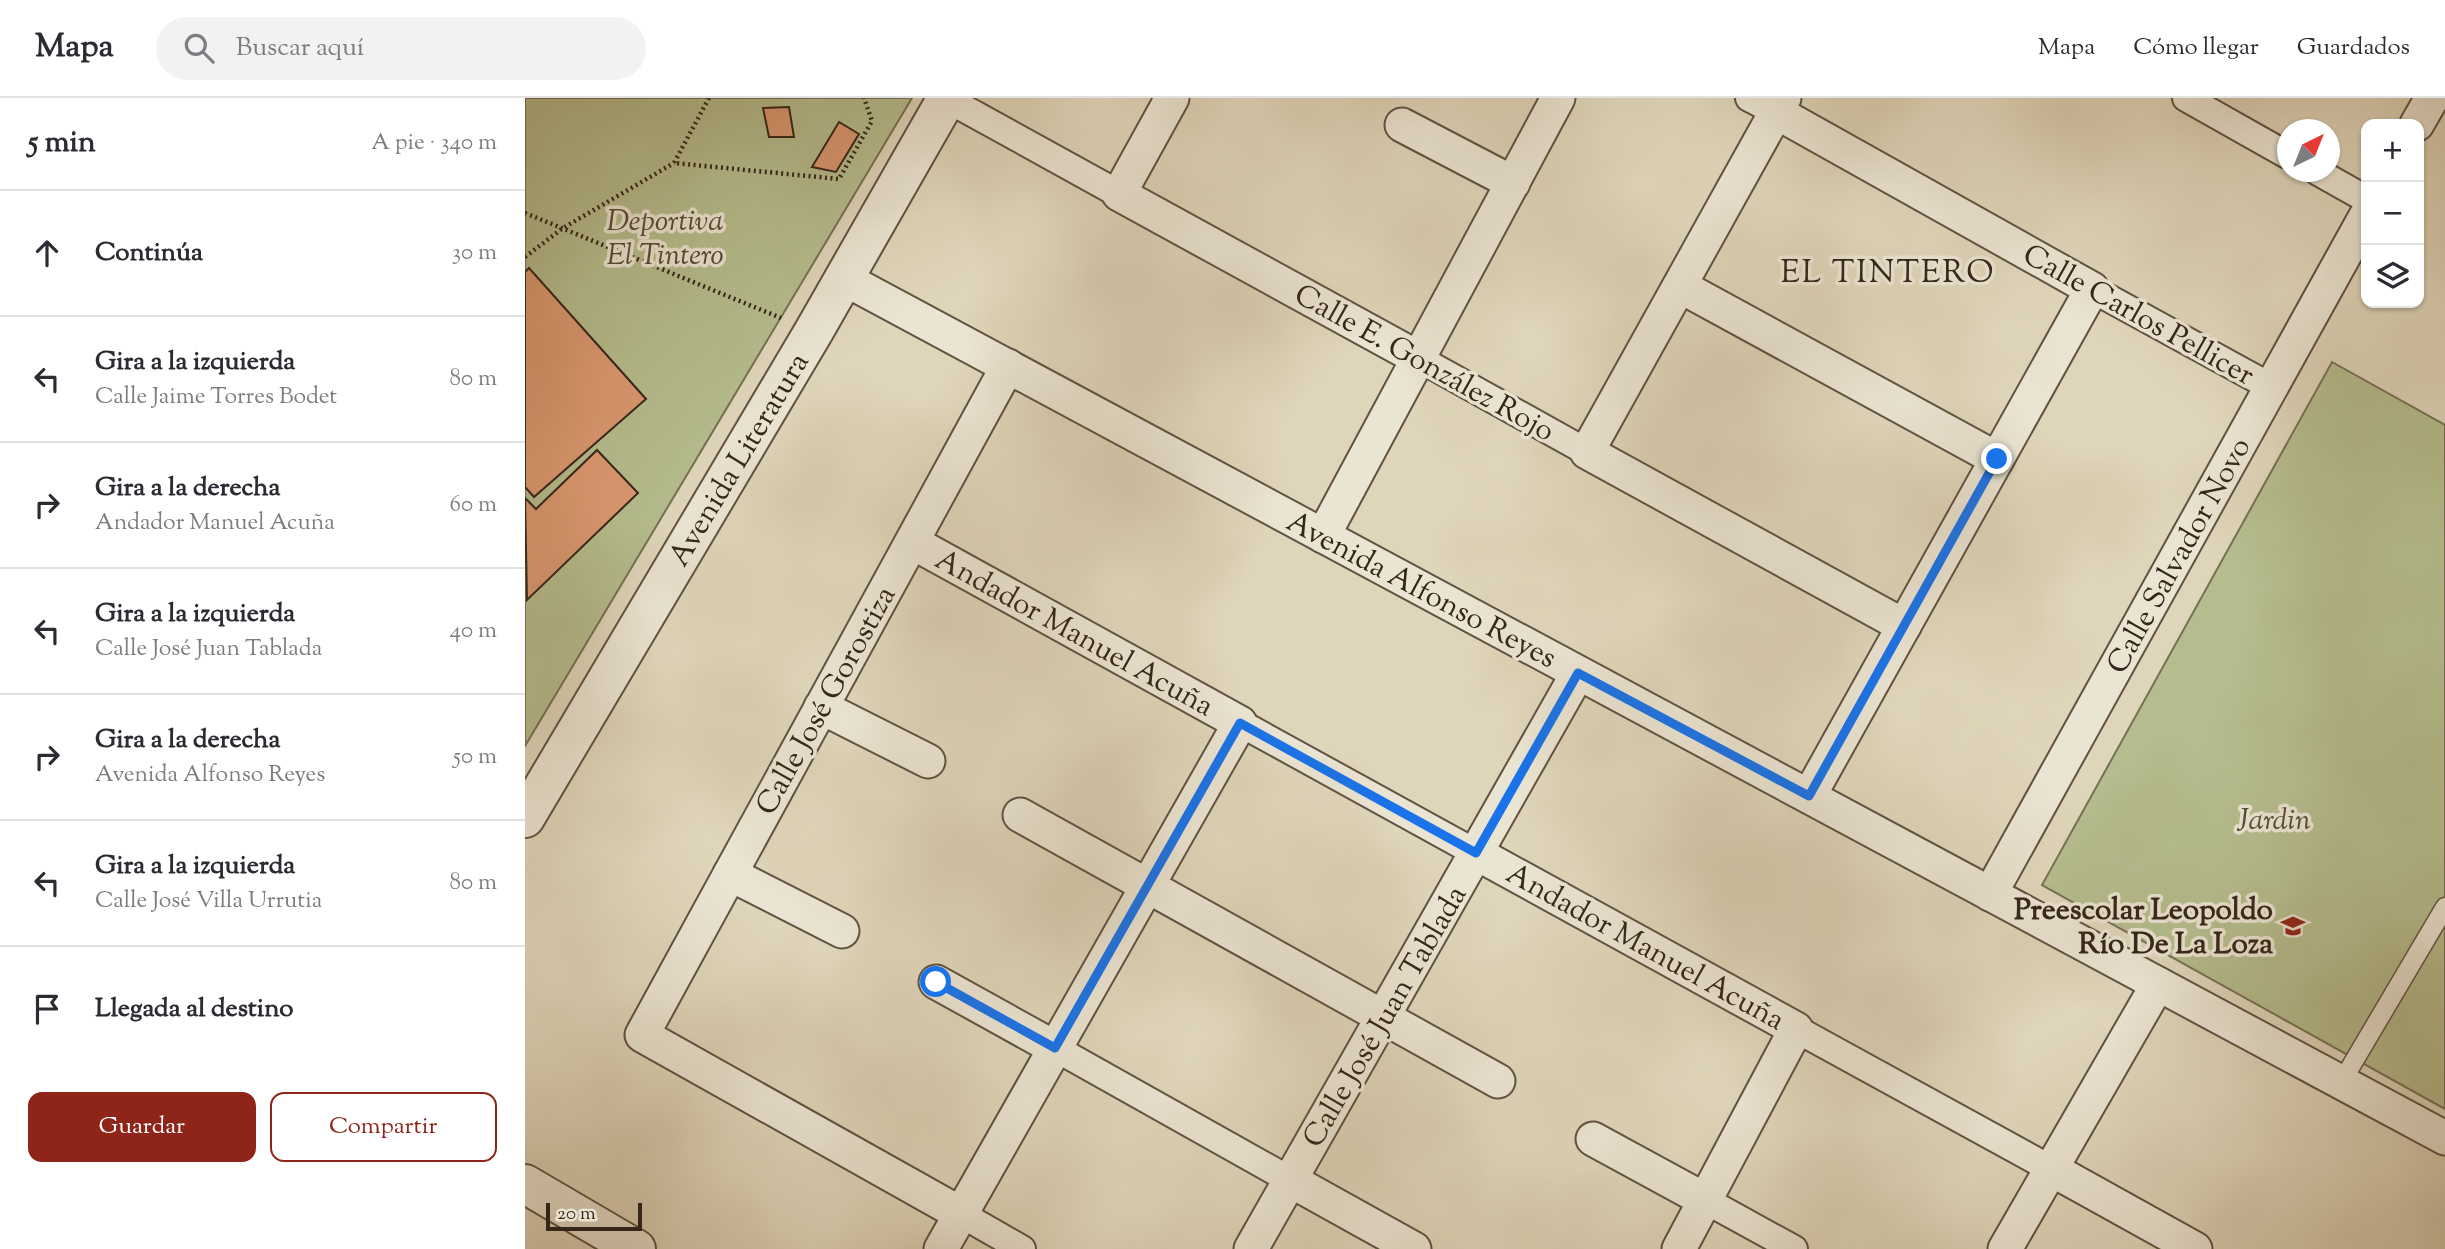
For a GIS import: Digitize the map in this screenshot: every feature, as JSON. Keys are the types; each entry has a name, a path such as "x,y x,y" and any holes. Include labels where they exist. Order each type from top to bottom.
{"street":[{"name":"Calle E. González Rojo","path":"947,98 1904,626"},
{"name":"Avenida Literatura","path":"525,818 814,331 947,98"},
{"path":"1119,194 1172,98"},
{"path":"1323,536 1558,98"},
{"path":"2420,119 2432,98"},
{"path":"2195,100 2277,149"},
{"path":"1587,452 1680,286 1770,103"},
{"name":"Calle Carlos Pellicer","path":"1770,103 2092,289 2271,387"},
{"path":"1402,125 1513,183"},
{"path":"2336,182 2361,196"},
{"name":"Calle Salvador Novo","path":"1990,894 2361,225"},
{"name":"Avenida Alfonso Reyes","path":"843,278 2445,1139"},
{"path":"1680,286 1997,459"},
{"path":"1809,796 2092,289"},
{"name":"Calle José Gorostiza","path":"961,1214 642,1035 1008,366"},
{"name":"Andador Manuel Acuña","path":"912,542 2195,1249"},
{"name":"Calle José Juan Tablada","path":"1251,1249 1578,673"},
{"path":"821,707 928,761"},
{"path":"941,1249 1240,723"},
{"path":"1020,816 1498,1081"},
{"path":"730,874 842,931"},
{"path":"936,982 1414,1249"},
{"path":"2005,1249 2158,984"},
{"path":"1679,1249 1796,1029"},
{"path":"1593,1139 1794,1249"},
{"path":"525,1184 636,1249"},
{"path":"961,1214 1022,1249"}],"lane":[{"path":"2341,1083 2445,906"}],"path":[{"path":"525,257 562,228 674,163 709,98"},
{"path":"674,163 839,179 872,121 864,98"},
{"path":"525,213 814,331"}],"green space":[{"name":"Deportiva El Tintero","path":"525,98 912,98 525,746"},
{"name":"Jardin","path":"2332,362 2445,425 2445,1109 2042,885"}],"building":[{"path":"789,107 794,137 769,137 763,108"},
{"path":"839,122 859,134 836,172 812,167"},
{"path":"529,268 646,399 534,497 525,487 525,272"},
{"path":"597,450 638,493 527,600 525,498 536,509"}],"place":[{"name":"Preescolar Leopoldo Río De La Loza","path":"2293,926"}],"district":[{"name":"EL TINTERO","path":"1888,271"}],"route":[{"path":"936,982 1055,1048 1240,723 1476,853 1578,673 1809,796 1997,459"}]}
